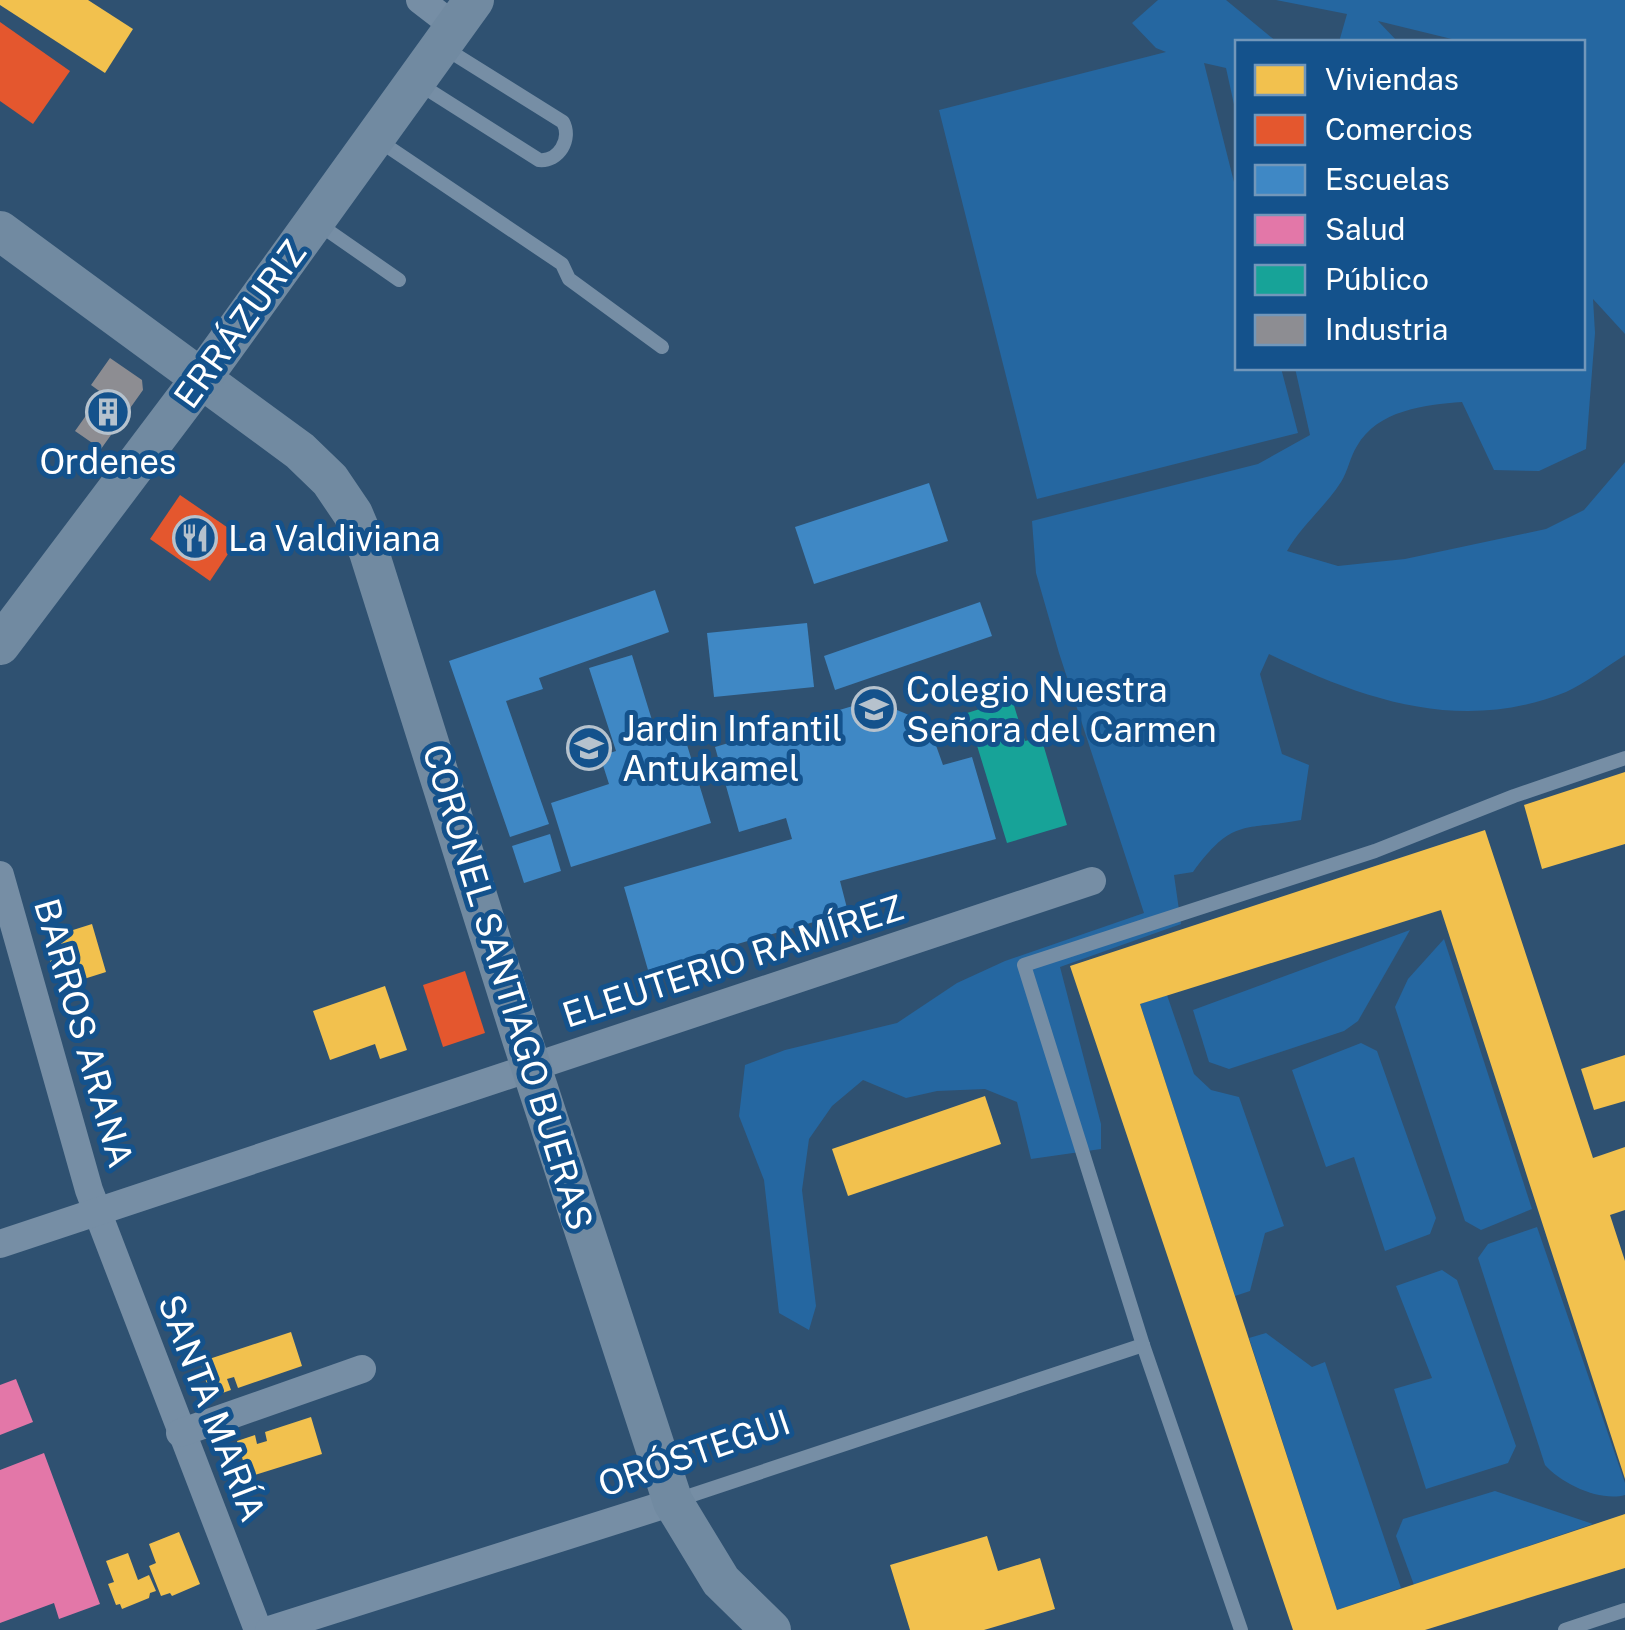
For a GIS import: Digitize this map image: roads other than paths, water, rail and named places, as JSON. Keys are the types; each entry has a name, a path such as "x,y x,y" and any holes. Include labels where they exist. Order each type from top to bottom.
{"main road":[{"name":"ERRÁZURIZ","path":"0,645 200,380 457,24"},
{"name":"CORONEL SANTIAGO BUERAS","path":"0,231 300,450 330,480 354,514 673,1502 721,1582 771,1630"}],"street":[{"path":"420,0 457,24"},
{"name":"BARROS ARANA","path":"0,875 97,1212"},
{"name":"ELEUTERIO RAMÍREZ","path":"0,1244 1092,880"},
{"name":"SANTA MARÍA","path":"97,1212 258,1630"},
{"path":"180,1433 362,1369"},
{"name":"ORÓSTEGUI","path":"269,1630 673,1502"}],"lane":[{"path":"415,82 539,160 556,156 567,140 568,130 563,122 457,24"},
{"path":"375,138 562,264 568,279 662,347"},
{"path":"314,222 398,280"},
{"path":"1241,1630 1143,1345 1024,965 1375,852 1514,796 1625,758"},
{"name":"ORÓSTEGUI","path":"673,1502 1143,1345"},
{"path":"1565,1630 1625,1610"}],"place":[{"name":"Ordenes","path":"108,412"},
{"name":"La Valdiviana","path":"195,538"},
{"name":"Colegio Nuestra Señora del Carmen","path":"874,709"},
{"name":"Jardin Infantil Antukamel","path":"589,748"}]}
